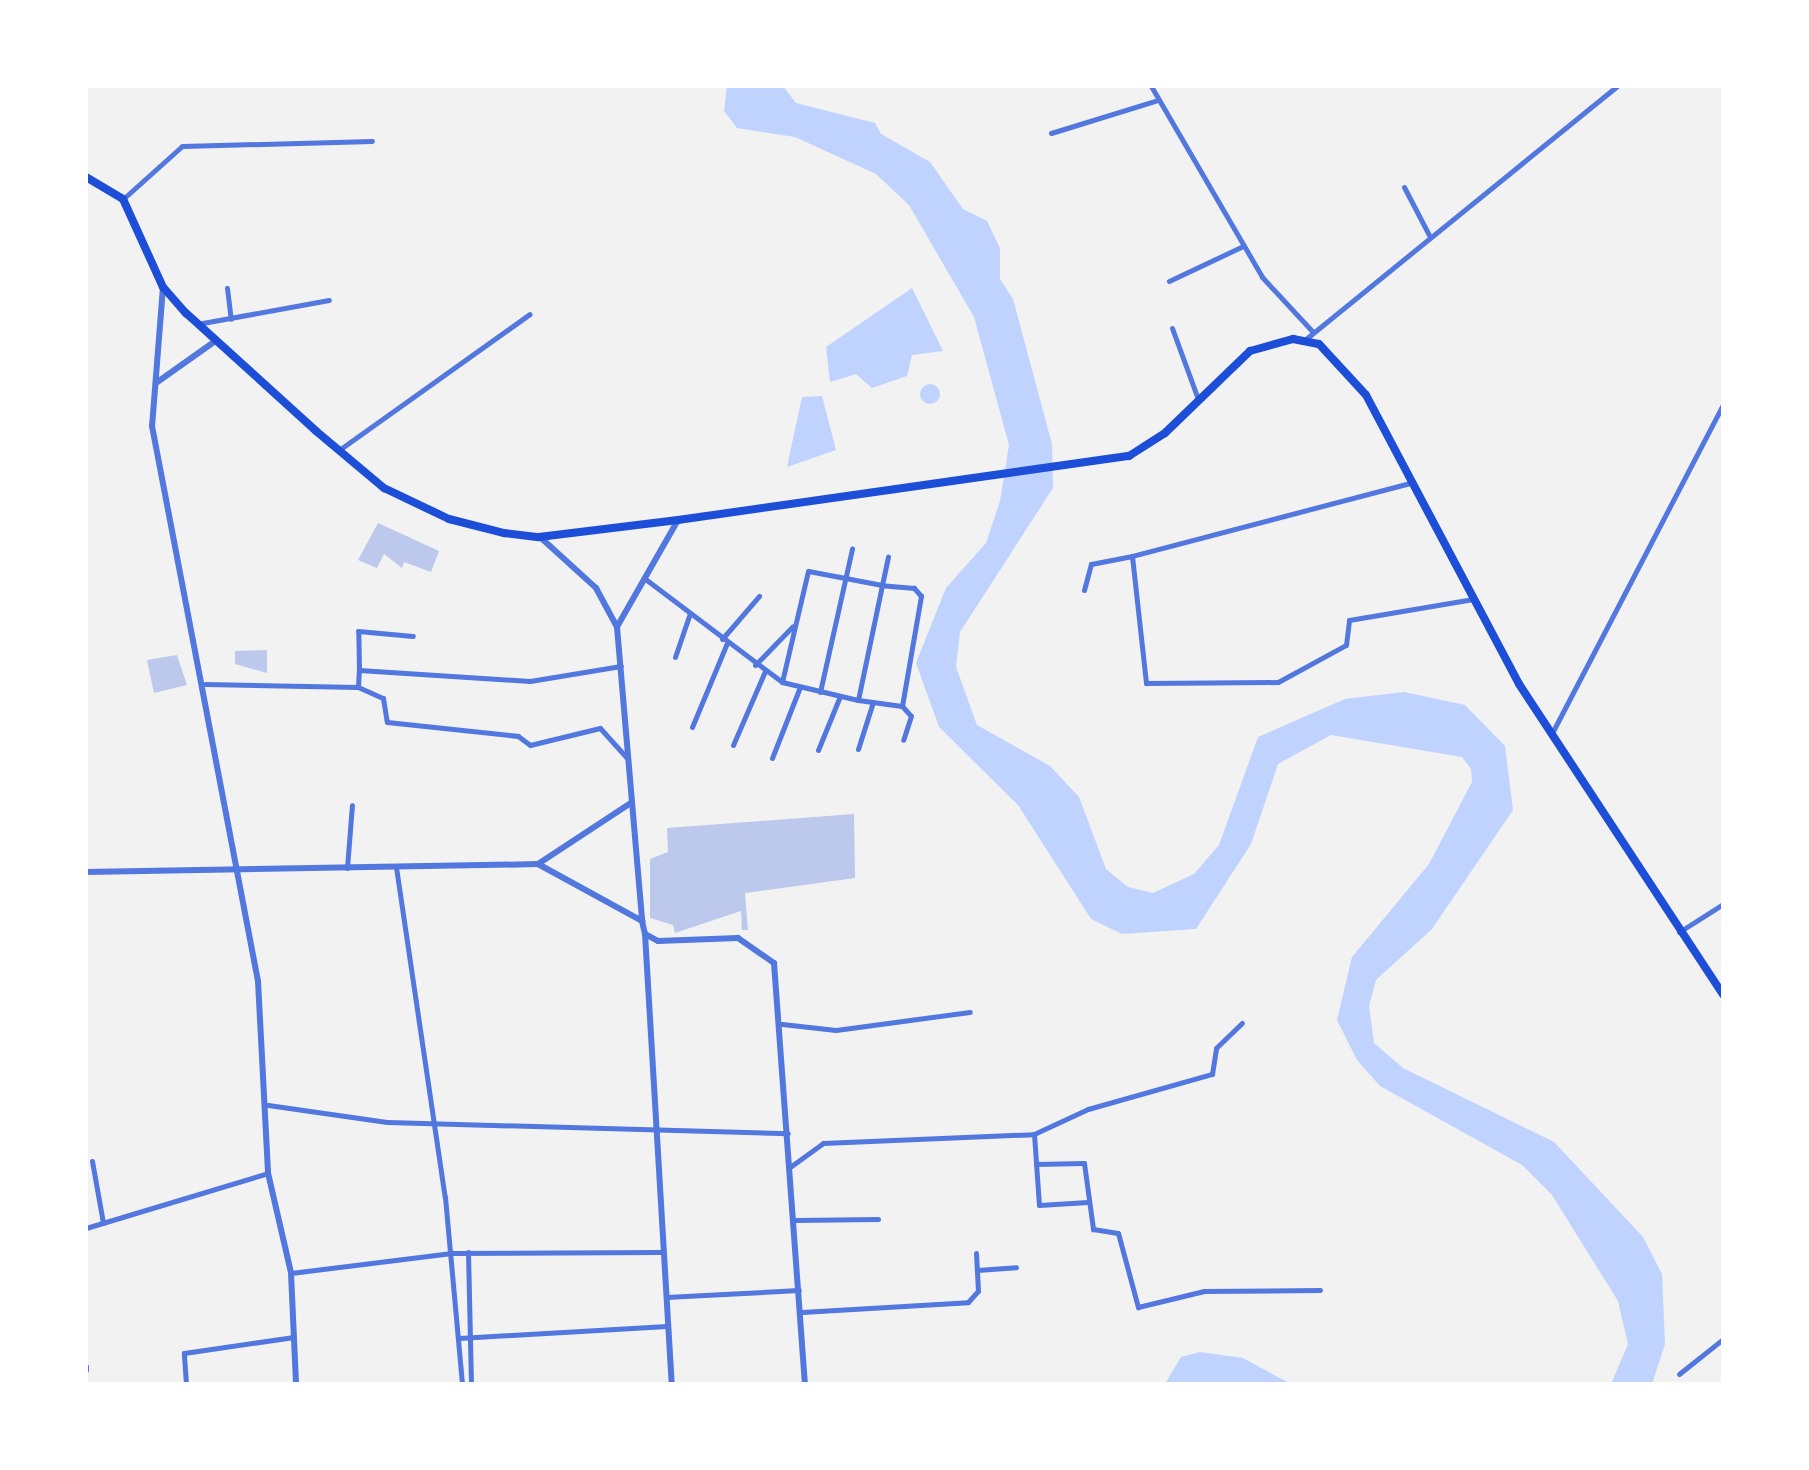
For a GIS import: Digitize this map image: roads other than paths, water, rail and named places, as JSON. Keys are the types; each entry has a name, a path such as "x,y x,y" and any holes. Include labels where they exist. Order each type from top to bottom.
{"main road":[{"path":"86,177 123,199 163,287 214,342 384,488 449,519 539,537 1059,469 1142,450 1250,351 1310,335 1350,370 1473,599 1551,734 1678,933 1723,995"}],"street":[{"path":"1151,86 1155,101 1243,246 1310,335 1617,86"},
{"path":"1051,133 1155,101"},
{"path":"123,199 182,146 372,141"},
{"path":"1404,187 1430,237"},
{"path":"1169,281 1243,246"},
{"path":"163,287 152,426 165,515 205,684 258,981 268,1105 268,1173 291,1273 296,1384"},
{"path":"227,288 231,319"},
{"path":"197,324 329,300"},
{"path":"339,450 530,314"},
{"path":"1172,328 1198,399"},
{"path":"156,383 214,342"},
{"path":"1551,734 1723,404"},
{"path":"1084,590 1091,564 1410,483"},
{"path":"617,627 642,577 678,520"},
{"path":"539,537 596,588 617,627 626,757 645,934 661,1252 672,1384"},
{"path":"820,692 852,549"},
{"path":"1132,556 1135,626 1149,687 1278,682 1346,645 1349,620 1473,599"},
{"path":"858,700 888,557"},
{"path":"782,682 808,571 914,588 921,596 902,706"},
{"path":"642,577 755,665 782,682 858,700 902,706 911,716 903,740"},
{"path":"692,727 724,641 759,596"},
{"path":"675,657 690,613"},
{"path":"755,665 794,626"},
{"path":"358,687 359,631 413,636"},
{"path":"359,670 530,681 621,666"},
{"path":"733,745 765,671"},
{"path":"205,684 358,687 383,698 387,722 518,736 530,745 600,728 626,757"},
{"path":"772,758 800,687"},
{"path":"818,750 840,696"},
{"path":"858,749 873,702"},
{"path":"538,864 631,803"},
{"path":"347,869 352,805"},
{"path":"86,872 538,864 642,921"},
{"path":"396,867 452,1253 462,1384"},
{"path":"1678,933 1723,904"},
{"path":"645,934 673,944 753,941 774,963 782,1024 805,1384"},
{"path":"782,1024 830,1031 970,1012"},
{"path":"790,1167 823,1143 1034,1134 1088,1109 1212,1074 1216,1048 1242,1023"},
{"path":"268,1105 434,1124 788,1133"},
{"path":"1034,1134 1039,1205 1088,1202"},
{"path":"92,1161 103,1223"},
{"path":"1036,1164 1082,1161 1093,1229 1118,1233 1139,1307 1204,1291 1320,1290"},
{"path":"86,1228 268,1173"},
{"path":"794,1220 878,1219"},
{"path":"291,1273 468,1252 661,1252"},
{"path":"468,1252 474,1337 471,1384"},
{"path":"802,1312 968,1302 978,1291 976,1253"},
{"path":"977,1270 1016,1267"},
{"path":"665,1296 799,1290"},
{"path":"459,1338 667,1326"},
{"path":"186,1384 184,1353 296,1337"},
{"path":"1679,1374 1723,1339"}],"water":[{"path":"727,86 783,86 796,103 875,123 881,134 930,162 963,209 987,221 1000,248 1000,279 1013,299 1052,444 1053,488 960,632 956,667 977,725 1050,766 1079,797 1106,869 1128,887 1153,893 1194,874 1219,845 1258,737 1345,699 1404,692 1465,705 1505,746 1513,810 1432,929 1376,980 1369,1006 1374,1043 1403,1068 1554,1142 1643,1237 1662,1274 1665,1344 1652,1384 1611,1384 1628,1344 1618,1301 1552,1195 1522,1165 1380,1086 1357,1060 1337,1020 1352,957 1429,864 1472,782 1471,769 1462,757 1331,735 1278,764 1251,844 1196,929 1122,934 1091,919 1018,805 939,727 916,663 946,588 986,543 1000,501 1009,445 974,317 909,205 876,174 795,137 737,128 724,111"},
{"path":"912,288 943,351 912,355 907,376 872,388 856,374 830,382 826,347"},
{"path":"930,384 937,387 940,394 937,401 930,404 923,401 920,394 923,387"},
{"path":"822,396 836,450 787,467 802,397"},
{"path":"1200,1352 1243,1358 1291,1384 1165,1384 1181,1357"}]}
